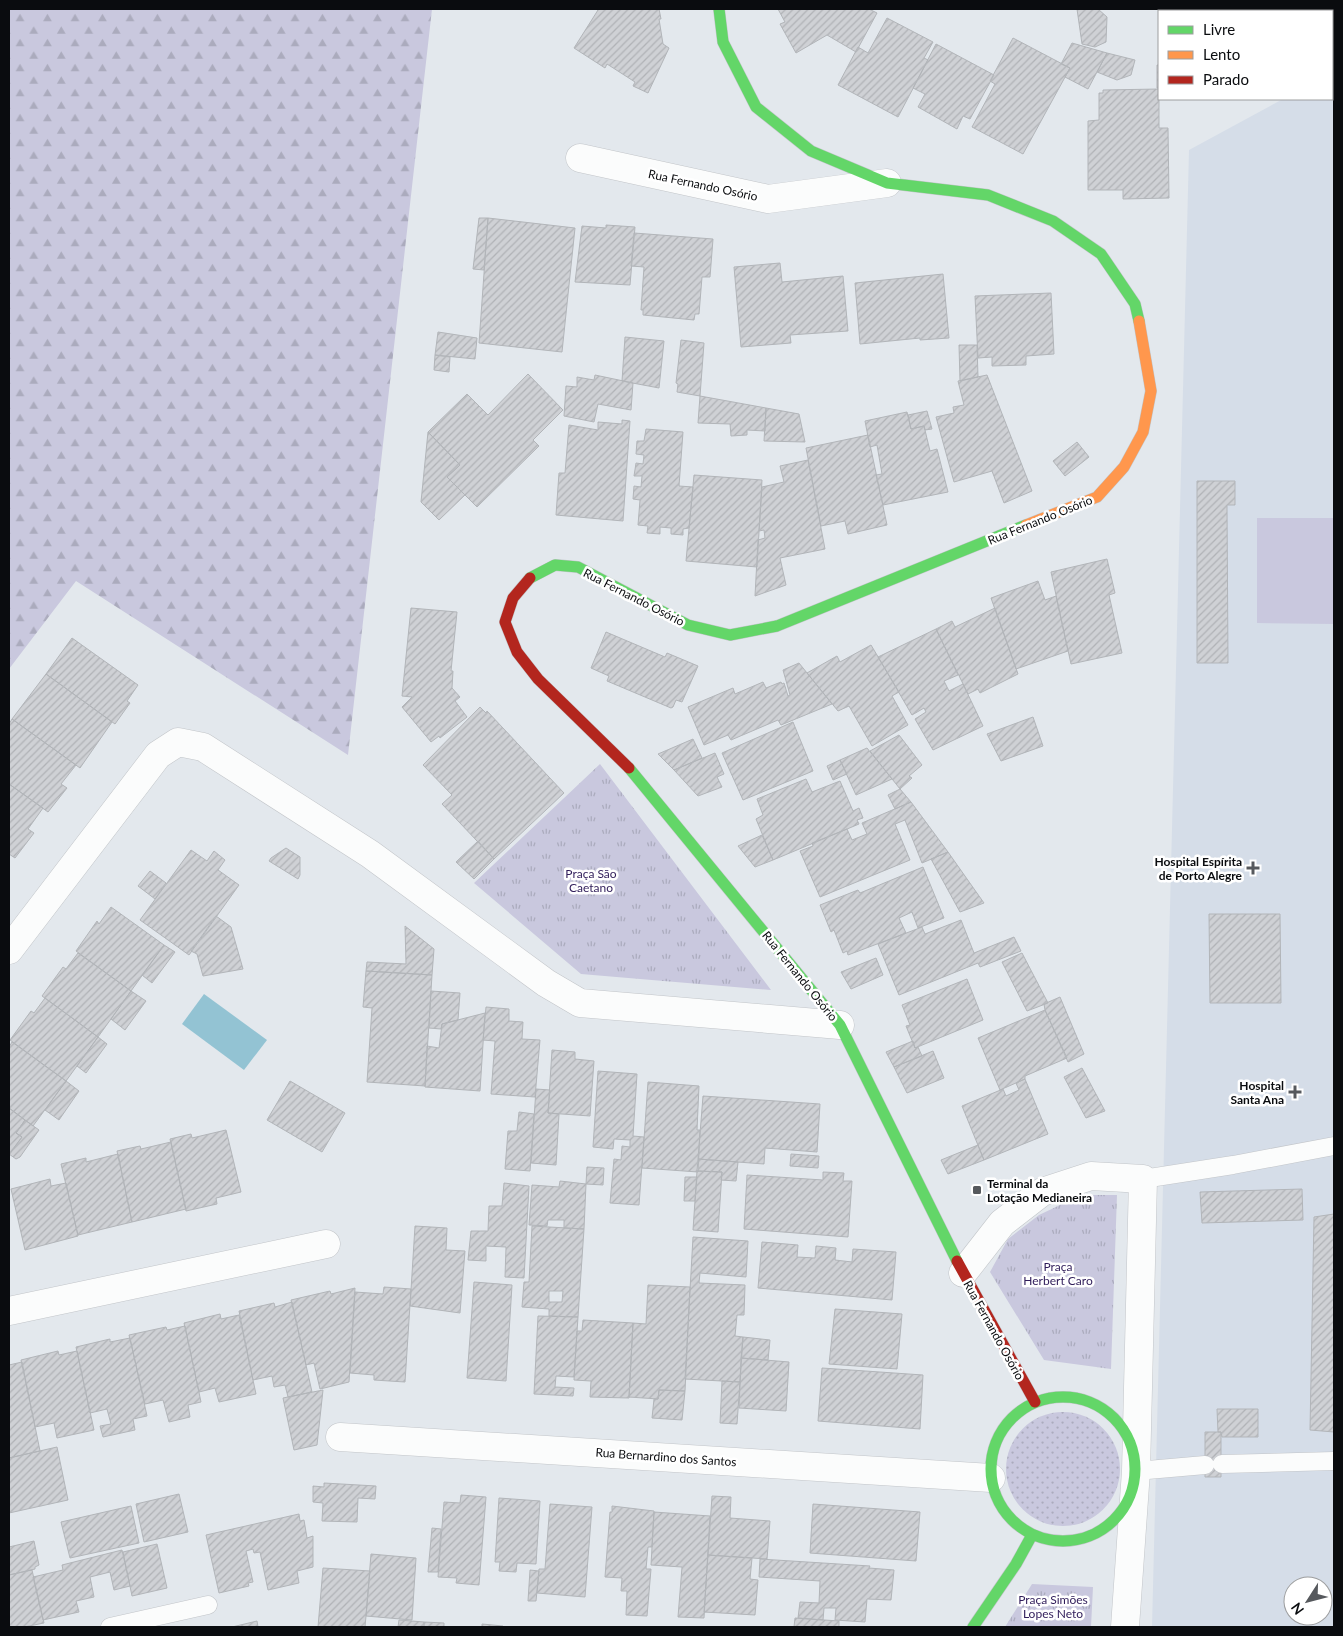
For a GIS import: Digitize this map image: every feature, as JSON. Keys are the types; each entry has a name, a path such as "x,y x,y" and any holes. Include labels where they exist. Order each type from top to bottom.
{"street":[{"name":"Rua Fernando Osório","path":"719,9 723,42 756,107 811,151 887,183"},
{"name":"Rua Fernando Osório","path":"580,158 768,199 887,183 988,195 1053,221 1101,254 1135,304 1151,390 1143,432 1124,467 1097,496 777,626 730,635 688,624 578,567 555,565 530,578 513,598 504,622 517,652 538,679 634,774 840,1025 963,1273 1035,1402"},
{"path":"9,950 158,755 178,742 203,747 370,854 546,983 580,1003 840,1025"},
{"path":"963,1273 1002,1223 1042,1192 1091,1176 1143,1178 1136,1471 1125,1627"},
{"path":"9,1311 326,1244"},
{"path":"1058,1396 1083,1399 1104,1409 1121,1426 1132,1447 1136,1471 1131,1495 1119,1515 1101,1531 1079,1540 1055,1541 1032,1535 1013,1521 998,1502 991,1478 992,1454 1000,1432 1014,1414 1035,1402 1058,1396"},
{"name":"Rua Bernardino dos Santos","path":"340,1437 991,1478"},
{"path":"972,1627 1016,1564 1032,1535"}],"lane":[{"path":"1143,1178 1233,1165 1334,1146"},
{"path":"1136,1471 1213,1465 1334,1461"},
{"path":"110,1627 208,1605"}],"shaded area":[{"name":"Hospital Espírita de Porto Alegre","path":"1334,71 1334,1627 1152,1627 1189,150 1281,100 1333,100"},
{"path":"204,994 267,1040 244,1070 182,1024"}],"green space":[{"path":"9,9 432,9 348,755 76,581 9,669"},
{"path":"1257,518 1334,518 1334,624 1257,623"},
{"name":"Praça São Caetano","path":"600,764 771,990 581,974 474,883"},
{"name":"Praça Herbert Caro","path":"1081,1195 1117,1195 1111,1369 1044,1360 990,1272 1008,1239 1039,1215"},
{"path":"1063,1412 1085,1416 1104,1428 1116,1447 1120,1469 1116,1491 1104,1510 1085,1522 1063,1526 1041,1522 1022,1510 1010,1491 1006,1469 1010,1447 1022,1428 1041,1416"},
{"name":"Praça Simões Lopes Neto","path":"1032,1584 1093,1587 1091,1627 1005,1627"}],"building":[{"path":"596,9 659,9 663,44 669,48 648,93 633,86 635,82 607,64 605,68 574,48 598,10"},
{"path":"778,9 869,9 877,13 856,52 827,35 796,53 780,24 785,22"},
{"path":"1077,9 1098,9 1107,17 1106,42 1095,47 1082,44"},
{"path":"1210,9 1241,9 1241,10"},
{"path":"1241,9 1269,9 1269,10"},
{"path":"887,18 933,42 924,58 928,60 898,117 838,85 858,47 868,53"},
{"path":"1013,38 1070,68 1023,154 972,127 995,84 990,81"},
{"path":"1072,43 1107,53 1088,89 1065,77 1070,68 1061,64"},
{"path":"936,44 994,75 970,119 963,116 957,129 918,107 925,94 913,88"},
{"path":"1107,53 1135,60 1131,75 1117,80 1097,72"},
{"path":"1157,65 1158,65 1158,88"},
{"path":"1158,89 1159,128 1168,128 1169,198 1123,199 1123,190 1088,190 1088,121 1099,120 1099,93 1103,93 1103,90"},
{"path":"479,218 488,218 484,270 473,269"},
{"path":"488,218 575,228 562,352 479,343"},
{"path":"606,225 635,227 630,285 575,282 582,226 606,228"},
{"path":"634,233 713,239 710,277 702,277 699,314 695,314 694,320 643,315 643,310 641,310 644,267 631,266"},
{"path":"780,263 782,282 843,276 848,331 790,335 791,343 741,347 734,267"},
{"path":"943,274 949,338 920,340 920,338 860,344 855,283"},
{"path":"1051,293 1054,354 1026,356 1026,365 992,366 992,357 978,358 975,296"},
{"path":"438,332 477,338 475,359 435,355"},
{"path":"625,337 664,341 659,388 622,381"},
{"path":"681,340 704,343 700,396 677,392 678,384 676,383"},
{"path":"959,345 977,345 978,377 960,381"},
{"path":"435,355 450,357 449,372 434,370"},
{"path":"528,374 563,410 533,440 539,446 477,507 447,477 460,465 428,432 467,394 488,415"},
{"path":"595,375 633,383 631,410 598,404 594,422 564,416 566,386 577,387 577,377 594,380"},
{"path":"987,375 1032,491 1004,503 992,471 954,482 936,417 954,413 953,407 964,405 958,381"},
{"path":"700,396 766,408 765,431 747,430 747,435 731,436 730,424 698,423"},
{"path":"766,408 799,414 805,442 764,441"},
{"path":"927,411 932,429 925,430 924,426 911,429 908,415"},
{"path":"907,412 911,429 924,426 930,451 937,449 948,492 883,505 876,475 882,474 877,445 870,447 865,421"},
{"path":"622,420 630,421 623,521 556,515 559,473 565,473 569,425 598,430 598,422 622,424"},
{"path":"646,429 683,432 679,486 693,487 689,528 683,529 683,535 671,534 671,528 660,527 660,534 647,533 648,526 638,525 640,500 633,499 634,486 641,487 642,476 634,476 636,463 643,464 644,455 636,454 637,441 644,441"},
{"path":"428,432 460,465 447,477 465,495 439,520 421,502"},
{"path":"868,435 887,525 848,534 845,521 821,526 806,448"},
{"path":"1077,442 1089,457 1065,476 1053,461"},
{"path":"808,460 825,549 780,558 786,585 755,596 758,540 765,538 764,530 759,531 762,487 784,482 780,466"},
{"path":"694,475 762,480 757,567 686,561"},
{"path":"1197,481 1235,481 1235,505 1227,505 1228,663 1197,663"},
{"path":"1107,559 1115,593 1109,595 1122,653 1071,664 1051,572"},
{"path":"1038,581 1045,600 1056,596 1068,651 1016,669 991,598"},
{"path":"411,608 457,612 451,671 453,671 452,688 460,697 455,701 467,717 440,738 439,736 431,742 402,707 412,697 402,696"},
{"path":"995,608 1018,674 980,693 978,689 968,694 936,629 952,621 955,627"},
{"path":"936,629 958,675 944,681 949,691 963,684 983,726 933,750 915,719 926,712 924,708 912,715 878,657"},
{"path":"606,632 665,657 667,653 698,666 682,702 676,700 671,708 607,681 609,676 591,668"},
{"path":"72,638 138,685 127,701 130,703 115,724 46,674"},
{"path":"871,645 899,692 892,696 908,725 872,746 849,706 838,711 807,673 837,656 840,662"},
{"path":"799,663 832,704 781,725 778,720 731,740 728,735 704,745 688,707 733,688 735,694 763,682 766,688 781,682 782,684 784,683 788,696 790,695 783,670"},
{"path":"46,674 112,722 80,768 12,719"},
{"path":"480,707 486,713 487,711 564,793 494,859 442,804 452,795 423,765"},
{"path":"1033,717 1043,746 1001,761 987,734"},
{"path":"12,719 76,765 61,784 67,788 48,812 9,784 9,724"},
{"path":"793,722 813,771 743,800 722,753"},
{"path":"899,735 922,765 909,776 912,778 900,789 870,751"},
{"path":"693,739 702,758 674,770 658,754"},
{"path":"867,748 892,779 856,795 840,760"},
{"path":"715,753 724,774 717,777 722,787 698,796 674,770"},
{"path":"840,760 847,774 833,780 827,766"},
{"path":"806,779 812,792 840,781 853,811 859,808 863,818 857,820 859,824 773,860 756,819 763,815 757,799"},
{"path":"9,784 43,808 28,829 34,833 15,858 9,854"},
{"path":"900,789 911,802 895,809 888,795"},
{"path":"911,802 948,852 922,863 905,820 895,824 910,860 820,897 800,851 813,846 812,843 847,829 852,840 867,834 862,823"},
{"path":"762,835 773,860 755,867 738,846"},
{"path":"478,841 494,859 474,879 456,862"},
{"path":"286,848 300,857 300,875 298,879 269,861"},
{"path":"191,850 207,861 214,851 225,860 218,870 239,885 189,955 140,920"},
{"path":"948,852 984,903 960,912 931,859"},
{"path":"923,867 944,918 918,928 912,912 899,918 906,933 848,955 847,951 843,953 834,930 831,932 820,905 858,890 860,893"},
{"path":"150,871 166,883 155,899 138,886"},
{"path":"111,907 164,945 131,991 76,951 97,921 99,924"},
{"path":"1209,914 1280,914 1281,1003 1210,1003"},
{"path":"216,916 231,927 243,969 203,976 197,954 191,951"},
{"path":"961,920 974,953 1014,937 1021,951 980,967 978,963 899,995 878,944 922,927 925,934"},
{"path":"405,926 434,949 432,975 366,971 367,962 406,964"},
{"path":"164,945 175,952 152,983 142,975"},
{"path":"78,953 131,991 98,1037 42,996 63,967 66,969"},
{"path":"1022,953 1048,1003 1027,1011 1002,962"},
{"path":"876,958 883,975 851,989 841,972"},
{"path":"366,971 432,975 425,1086 367,1082 372,1008 363,1007"},
{"path":"967,979 983,1020 915,1048 906,1026 910,1025 902,1005"},
{"path":"131,991 146,1001 125,1030 111,1019"},
{"path":"431,991 460,993 458,1020 442,1024 441,1029 429,1028"},
{"path":"1060,997 1084,1054 1068,1062 1044,1004"},
{"path":"45,998 98,1037 66,1081 10,1040 31,1011 34,1013"},
{"path":"486,1007 509,1009 509,1021 523,1022 522,1039 540,1040 535,1097 491,1094 495,1041 483,1040"},
{"path":"1045,1010 1067,1058 1025,1076 1025,1079 1000,1090 978,1038"},
{"path":"485,1013 480,1091 425,1087 427,1046 439,1048 442,1024"},
{"path":"98,1037 107,1044 86,1073 77,1066"},
{"path":"913,1041 915,1048 918,1047 922,1056 894,1067 886,1052"},
{"path":"12,1042 66,1081 33,1126 9,1108 9,1047"},
{"path":"552,1050 575,1052 575,1059 594,1061 590,1116 548,1113"},
{"path":"933,1051 944,1078 907,1093 894,1067"},
{"path":"1082,1068 1105,1111 1086,1118 1064,1077"},
{"path":"598,1071 637,1074 633,1136 644,1137 639,1205 610,1203 614,1159 621,1160 622,1146 630,1147 630,1140 614,1139 613,1149 593,1147"},
{"path":"1025,1079 1048,1134 984,1160 962,1106 1003,1089 1006,1096 1019,1090 1016,1083"},
{"path":"66,1081 79,1091 59,1120 45,1110"},
{"path":"290,1081 345,1113 322,1152 267,1120"},
{"path":"648,1082 699,1086 697,1130 700,1130 698,1172 642,1168"},
{"path":"536,1089 550,1090 548,1113 559,1114 556,1165 531,1163"},
{"path":"703,1096 820,1104 817,1152 765,1148 764,1164 698,1159"},
{"path":"9,1108 25,1120 16,1133 22,1137 9,1155"},
{"path":"519,1112 534,1114 530,1171 505,1169 508,1131 517,1131"},
{"path":"25,1120 39,1130 20,1157 16,1159 9,1154 22,1137 16,1133"},
{"path":"226,1130 241,1192 216,1198 217,1204 186,1211 170,1139 191,1134 192,1138"},
{"path":"171,1142 186,1209 132,1222 117,1151 140,1146 141,1149"},
{"path":"978,1145 984,1160 948,1174 941,1160"},
{"path":"118,1154 132,1222 78,1235 61,1164 86,1158 86,1162"},
{"path":"791,1154 819,1156 818,1168 790,1166"},
{"path":"698,1159 738,1162 736,1181 721,1180 722,1172 697,1171"},
{"path":"587,1167 604,1168 603,1185 586,1184"},
{"path":"697,1171 722,1172 718,1232 693,1230"},
{"path":"823,1172 844,1173 843,1181 852,1181 848,1237 744,1229 747,1175 823,1180"},
{"path":"685,1177 697,1177 695,1201 684,1201"},
{"path":"50,1179 51,1186 66,1183 78,1236 25,1250 11,1189"},
{"path":"560,1181 586,1184 584,1229 564,1228 564,1220 548,1220 547,1226 529,1225 532,1185 559,1187"},
{"path":"504,1183 529,1186 524,1278 505,1277 506,1247 486,1246 486,1261 468,1260 471,1231 488,1231 489,1206 502,1206"},
{"path":"1302,1189 1303,1220 1202,1223 1200,1192"},
{"path":"1334,1214 1334,1432 1310,1430 1314,1217"},
{"path":"415,1226 447,1228 446,1250 465,1251 460,1313 410,1306"},
{"path":"532,1226 584,1229 578,1317 549,1316 549,1309 522,1307 524,1282 529,1282","holes":["549,1291 563,1291 562,1302 549,1302"]},
{"path":"693,1237 748,1241 746,1277 700,1273 699,1283 745,1285 744,1315 737,1315 735,1336 743,1337 740,1382 685,1379"},
{"path":"762,1242 798,1245 797,1257 815,1258 816,1246 836,1248 835,1260 852,1262 853,1249 896,1252 892,1300 758,1288"},
{"path":"474,1282 512,1285 506,1381 467,1378"},
{"path":"648,1285 690,1287 685,1391 659,1390 658,1399 629,1397 633,1323 646,1324"},
{"path":"384,1287 411,1289 405,1382 374,1380 374,1375 350,1373 355,1292 383,1294"},
{"path":"355,1288 349,1382 320,1389 314,1363 306,1365 291,1300 330,1291 331,1294"},
{"path":"292,1302 312,1392 288,1397 285,1385 274,1387 272,1376 253,1380 239,1311 274,1303 275,1307"},
{"path":"835,1309 902,1314 897,1369 829,1364"},
{"path":"220,1314 221,1319 239,1315 256,1394 219,1402 215,1388 199,1392 184,1323"},
{"path":"538,1316 578,1317 574,1377 556,1376 555,1387 574,1388 573,1396 534,1394"},
{"path":"583,1320 633,1323 629,1398 590,1397 591,1381 574,1380 577,1331 582,1331"},
{"path":"185,1326 201,1402 188,1405 190,1417 169,1422 163,1400 145,1404 129,1335 166,1327 167,1330"},
{"path":"743,1337 770,1340 768,1360 741,1358"},
{"path":"130,1338 147,1416 133,1419 135,1430 103,1437 100,1426 111,1424 107,1409 90,1413 76,1347 110,1339 110,1342"},
{"path":"58,1351 59,1355 77,1351 94,1430 57,1438 54,1423 35,1427 21,1360"},
{"path":"741,1358 789,1362 786,1411 739,1408"},
{"path":"22,1362 40,1451 9,1458 9,1365"},
{"path":"822,1368 923,1375 920,1429 818,1421"},
{"path":"722,1381 740,1382 737,1424 720,1423"},
{"path":"323,1390 317,1445 294,1450 283,1398"},
{"path":"659,1390 685,1391 682,1420 652,1418 654,1399 658,1399"},
{"path":"1217,1409 1258,1409 1258,1437 1222,1437 1221,1432 1218,1432"},
{"path":"1205,1432 1221,1432 1221,1477 1205,1477"},
{"path":"57,1447 68,1500 9,1513 9,1458"},
{"path":"324,1483 376,1486 375,1499 358,1498 357,1522 322,1521 323,1503 313,1502 313,1486 324,1487"},
{"path":"179,1494 188,1532 144,1542 136,1504"},
{"path":"461,1495 486,1497 479,1585 456,1583 457,1578 438,1577 444,1502 460,1503"},
{"path":"712,1496 731,1497 730,1518 770,1521 767,1559 708,1555"},
{"path":"499,1498 540,1501 536,1564 517,1563 516,1572 499,1571 500,1562 495,1562"},
{"path":"550,1504 592,1507 585,1597 537,1593 539,1569 545,1569"},
{"path":"813,1504 920,1512 916,1561 810,1553"},
{"path":"131,1506 139,1543 70,1558 61,1522"},
{"path":"612,1506 654,1511 652,1547 648,1547 646,1569 651,1569 647,1616 626,1615 627,1591 621,1591 622,1578 605,1577"},
{"path":"654,1512 710,1516 704,1618 678,1617 682,1567 651,1565"},
{"path":"299,1514 300,1521 304,1520 307,1538 313,1536 313,1567 297,1571 299,1583 268,1590 260,1552 254,1553 253,1549 246,1551 253,1582 248,1583 249,1586 219,1593 206,1535"},
{"path":"432,1528 441,1529 438,1572 428,1572"},
{"path":"34,1541 39,1565 35,1569 9,1575 9,1547"},
{"path":"157,1544 167,1588 132,1596 123,1552"},
{"path":"122,1550 130,1586 114,1590 110,1572 90,1577 94,1597 76,1601 79,1612 43,1620 33,1577 63,1570 62,1565"},
{"path":"371,1554 416,1558 412,1620 366,1616"},
{"path":"708,1555 752,1558 750,1579 758,1580 755,1615 704,1612"},
{"path":"760,1559 870,1566 869,1568 894,1570 891,1600 867,1599 865,1622 835,1620 836,1608 824,1608 823,1620 798,1618 800,1602 819,1603 820,1581 759,1577"},
{"path":"323,1568 370,1571 365,1627 318,1627"},
{"path":"32,1570 44,1623 24,1627 9,1627 9,1575"},
{"path":"530,1570 539,1571 536,1601 528,1601"},
{"path":"795,1618 839,1621 839,1627 794,1627"},
{"path":"399,1620 424,1622 424,1627 398,1627"},
{"path":"257,1621 258,1627 232,1627"},
{"path":"424,1622 444,1623 444,1627 424,1627"},
{"path":"482,1624 503,1626 503,1627 482,1627"}],"traffic: fast":[{"path":"719,9 723,42 756,107 811,151 887,183 988,195 1053,221 1101,254 1135,304 1139,321"},
{"path":"530,578 555,565 578,567 688,625 730,635 777,626 1026,525"},
{"path":"629,768 840,1025 957,1261"},
{"path":"1063,1397 1077,1398 1091,1403 1103,1409 1114,1418 1123,1429 1129,1441 1134,1455 1135,1469 1134,1483 1129,1497 1123,1509 1114,1520 1103,1529 1091,1535 1077,1540 1063,1541 1049,1540 1035,1535 1023,1529 1012,1520 1003,1509 997,1497 992,1483 991,1469 992,1455 997,1441 1003,1429 1012,1418 1023,1409 1035,1403 1049,1398 1063,1397"},
{"path":"973,1627 1016,1564 1032,1535"}],"traffic: slow":[{"path":"1026,525 1097,497 1124,467 1143,432 1151,391 1139,321"}],"traffic: jam":[{"path":"530,578 513,598 505,622 517,652 538,679 629,768"},
{"path":"957,1261 1035,1402"}],"place":[{"name":"Hospital Espírita de Porto Alegre","path":"1253,868"},
{"name":"Hospital Santa Ana","path":"1295,1092"},
{"name":"Terminal da Lotação Medianeira","path":"977,1190"}]}
